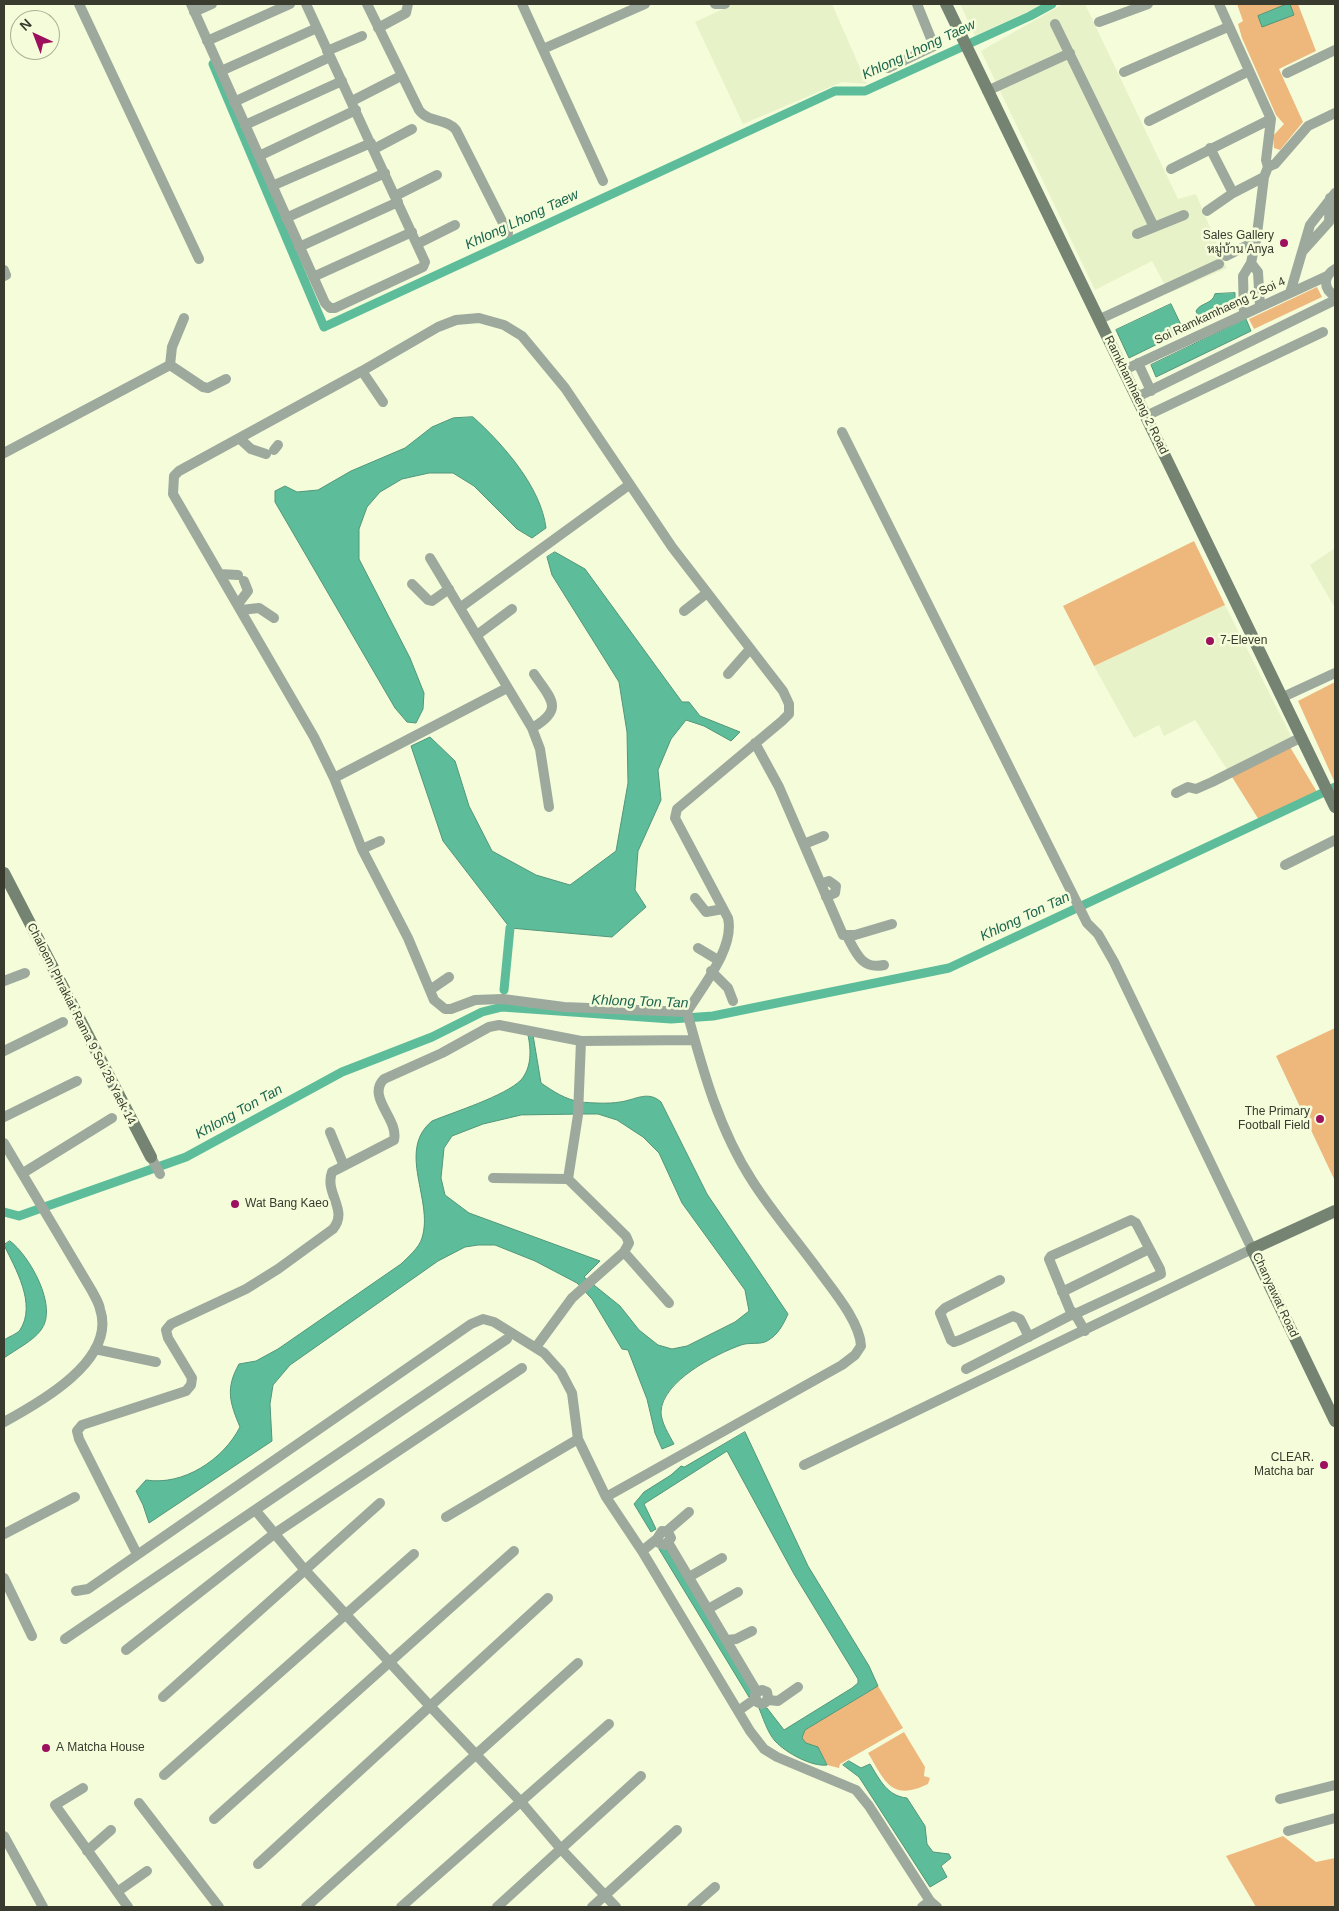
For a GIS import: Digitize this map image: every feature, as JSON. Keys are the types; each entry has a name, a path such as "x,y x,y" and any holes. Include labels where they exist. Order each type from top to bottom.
{"main road":[{"name":"Ramkhamhaeng 2 Road","path":"946,4 1330,796"},
{"name":"Chaloem Phrakiat Rama 9 Soi 28 Yaek 14","path":"4,873 151,1157"},
{"name":"Chanyawat Road","path":"1335,1211 1252,1249 1335,1421"}],"street":[{"path":"79,4 199,259"},
{"path":"212,4 192,8 312,277 325,303 330,308 335,308 423,267 424,258 328,54 307,4"},
{"path":"208,41 290,4"},
{"path":"367,4 422,114 450,125 456,130 508,233"},
{"path":"378,28 406,13 408,4"},
{"path":"522,4 603,181"},
{"path":"543,49 645,4"},
{"path":"715,4 724,4"},
{"path":"888,68 934,46 916,4"},
{"path":"1099,22 1148,4"},
{"path":"1219,4 1270,119 1266,172 1256,241 1251,264 1243,276 1244,314"},
{"path":"1055,24 1154,227"},
{"path":"1124,72 1228,27"},
{"path":"221,71 317,28"},
{"path":"234,102 362,36"},
{"path":"1287,73 1335,50"},
{"path":"987,91 1070,53"},
{"path":"1148,121 1249,72"},
{"path":"259,156 354,106 397,78"},
{"path":"245,125 342,81"},
{"path":"1207,211 1266,172 1308,126 1335,113"},
{"path":"1171,168 1270,119"},
{"path":"272,186 412,129"},
{"path":"1210,148 1233,193"},
{"path":"286,218 385,173"},
{"path":"299,248 397,199 437,175"},
{"path":"1290,293 1302,252 1329,222 1333,195"},
{"path":"1137,234 1184,215"},
{"path":"417,244 455,225"},
{"path":"312,277 412,232"},
{"path":"1226,256 1256,241"},
{"path":"1100,319 1219,264"},
{"path":"1251,264 1258,272 1260,307"},
{"name":"Soi Ramkamhaeng 2 Soi 4","path":"1124,370 1327,276 1335,269"},
{"path":"4,270 6,275 4,276"},
{"path":"1327,276 1326,287 1335,296"},
{"path":"1137,397 1335,300"},
{"path":"170,364 172,347 184,318"},
{"path":"606,1497 842,1364 855,1355 861,1346 859,1331 831,1288 752,1181 736,1152 707,1086 687,1015 728,940 730,928 723,909 675,818 677,810 682,803 789,714 789,704 782,691 629,486 553,372 522,336 504,325 478,318 456,320 438,327 362,371 179,471 174,476 173,494 314,737 334,778 362,849 408,938 430,990 440,1007 451,1009 475,1000 503,999 564,1007 687,1015"},
{"path":"1146,416 1323,332"},
{"path":"1138,363 1151,391"},
{"path":"170,364 208,388 226,379"},
{"path":"4,453 170,364"},
{"path":"362,371 383,402"},
{"path":"804,1464 1082,1333 1252,1249 1114,962 1098,934 1087,923 842,432"},
{"path":"239,438 251,449 273,450"},
{"path":"460,607 629,486"},
{"path":"430,558 532,728 540,749 549,807"},
{"path":"220,574 241,578 248,591 239,607"},
{"path":"412,584 428,600 432,601 449,589"},
{"path":"684,612 707,592"},
{"path":"239,607 259,608 274,618"},
{"path":"477,635 512,609"},
{"path":"728,674 750,649"},
{"path":"1283,697 1335,673"},
{"path":"532,728 546,720 551,715 552,708 551,700 534,674"},
{"path":"334,778 507,688"},
{"path":"1176,793 1188,786 1196,788 1212,782 1302,737"},
{"path":"755,743 779,786 842,932 847,936 863,963 871,966 884,965"},
{"path":"804,844 824,836"},
{"path":"1285,865 1335,840"},
{"path":"362,849 380,841"},
{"path":"695,898 706,912 723,909"},
{"path":"847,936 892,924"},
{"path":"698,948 718,960"},
{"path":"711,971 728,988 733,1001"},
{"path":"4,981 25,973"},
{"path":"430,990 449,977"},
{"path":"4,1051 63,1022"},
{"path":"137,1554 79,1440 78,1431 82,1425 186,1391 191,1385 192,1378 168,1338 166,1330 178,1320 254,1284 333,1229 339,1222 340,1213 330,1186 332,1172 394,1140 396,1131 377,1092 378,1084 384,1078 442,1053 489,1027 499,1025 581,1041 693,1037"},
{"path":"568,1179 578,1115 581,1041"},
{"path":"4,1117 77,1081"},
{"path":"23,1173 112,1118"},
{"path":"330,1132 344,1166"},
{"path":"4,1143 42,1205 101,1310 101,1330 95,1349 89,1359 47,1398 4,1422"},
{"name":"Chaloem Phrakiat Rama 9 Soi 28 Yaek 14","path":"151,1157 160,1174"},
{"path":"492,1178 568,1179 626,1236 629,1243 624,1252 582,1287 572,1298 536,1347"},
{"path":"966,1369 1072,1313 1161,1274 1160,1268 1136,1223 1131,1220 1051,1256 1049,1262 1062,1292 1072,1313 1082,1333"},
{"path":"1062,1292 1149,1249"},
{"path":"624,1252 669,1302"},
{"path":"1000,1280 944,1308 940,1313 951,1340 954,1342 960,1340 1013,1316 1020,1319 1029,1337"},
{"path":"76,1591 88,1589 470,1324 483,1319 494,1322 536,1347 567,1380 572,1393 578,1439 606,1497 642,1550 738,1711 764,1749 856,1790 870,1806 929,1905"},
{"path":"65,1638 256,1511 507,1339"},
{"path":"95,1349 156,1362"},
{"path":"126,1650 274,1534 522,1368"},
{"path":"446,1517 578,1439"},
{"path":"4,1534 75,1497"},
{"path":"162,1697 380,1503"},
{"path":"256,1511 304,1569 429,1706 476,1753 561,1849 616,1907"},
{"path":"642,1550 657,1540 659,1533 666,1531 689,1512"},
{"path":"666,1531 672,1538 669,1544"},
{"path":"657,1540 662,1545 669,1544"},
{"path":"669,1544 727,1640 756,1696"},
{"path":"214,1819 514,1551"},
{"path":"164,1776 414,1554"},
{"path":"689,1577 722,1558"},
{"path":"4,1578 32,1636"},
{"path":"708,1609 738,1592"},
{"path":"258,1864 548,1598"},
{"path":"727,1640 736,1639 752,1632"},
{"path":"306,1907 578,1662"},
{"path":"738,1711 764,1690 768,1694 768,1700 778,1701 798,1687"},
{"path":"402,1907 609,1724"},
{"path":"498,1907 641,1776"},
{"path":"1280,1799 1335,1785"},
{"path":"83,1788 55,1805 128,1907"},
{"path":"139,1804 219,1907"},
{"path":"1288,1831 1335,1818"},
{"path":"87,1851 111,1830"},
{"path":"592,1907 677,1830"},
{"path":"4,1836 43,1907"},
{"path":"117,1892 146,1871"},
{"path":"692,1907 715,1887"}],"shaded area":[{"path":"734,4 832,4 867,84 842,82 743,124 695,22"},
{"path":"960,4 1044,4 975,36"},
{"path":"1063,4 1085,4 1178,199 1196,194 1227,268 1169,293 1152,261 1095,290 981,51"},
{"path":"1237,4 1298,4 1316,51 1279,69 1303,122 1280,150 1274,148 1273,136 1284,124 1276,115 1242,38 1238,24 1243,21"},
{"path":"1290,4 1294,15 1262,27 1258,16"},
{"path":"1317,287 1322,297 1254,329 1249,319"},
{"path":"1235,293 1235,306 1201,322 1196,311 1198,308 1214,298 1215,294"},
{"path":"1171,304 1184,331 1129,358 1116,330"},
{"path":"1246,319 1251,331 1156,377 1151,365"},
{"path":"473,417 508,453 529,482 543,513 546,528 532,538 517,529 474,486 453,473 429,473 402,479 380,492 367,507 359,529 359,559 410,658 424,693 423,709 416,723 407,722 395,708 275,502 275,491 285,486 297,492 318,490 351,471 405,448 432,427 453,418"},
{"path":"1194,541 1225,605 1094,666 1063,606"},
{"path":"1335,548 1335,608 1310,565"},
{"path":"555,552 585,569 682,702 689,702 700,716 740,732 731,741 704,726 686,720 671,739 658,770 661,800 638,851 635,890 646,907 612,937 510,928 443,841 411,746 430,737 455,761 469,806 492,851 536,875 570,885 616,851 628,783 627,732 619,682 552,575 547,557"},
{"path":"1225,605 1292,738 1228,771 1195,720 1164,736 1159,725 1134,738 1094,666"},
{"path":"1335,682 1335,783 1298,701"},
{"path":"1290,747 1317,792 1259,820 1232,777"},
{"name":"The Primary Football Field","path":"1335,1028 1335,1181 1276,1056"},
{"path":"528,1035 533,1035 541,1083 564,1097 580,1102 605,1103 620,1102 646,1096 656,1098 661,1102 707,1194 788,1314 777,1333 771,1339 764,1342 744,1344 718,1355 692,1370 670,1390 664,1401 661,1416 674,1444 662,1449 655,1433 647,1399 628,1350 622,1349 592,1299 577,1283 535,1261 495,1245 465,1247 438,1261 290,1365 273,1385 270,1404 272,1441 149,1523 136,1491 146,1480 160,1481 188,1475 213,1460 233,1439 240,1427 230,1396 232,1381 239,1364 256,1361 278,1349 401,1264 416,1249 421,1242 424,1223 424,1208 416,1161 417,1147 422,1133 432,1121 492,1098 521,1080 529,1064","holes":["598,1114 617,1120 643,1137 659,1153 682,1203 745,1290 749,1311 735,1322 687,1346 672,1349 658,1345 639,1330 620,1306 584,1277 600,1261 469,1213 445,1195 441,1178 444,1148 452,1136 483,1124 521,1115"]},
{"path":"10,1241 18,1248 33,1269 39,1282 44,1295 46,1320 38,1334 4,1358 4,1340 20,1330 25,1320 26,1309 22,1286 4,1245"},
{"path":"745,1432 808,1566 869,1666 878,1686 805,1730 802,1738 806,1743 818,1747 827,1765 814,1764 780,1746 765,1724 758,1706 767,1708 784,1730 852,1688 858,1683 858,1679 794,1574 727,1451 644,1504 656,1529 651,1532 634,1504 644,1492 671,1475 681,1466 684,1467"},
{"path":"661,1546 665,1546 754,1692 749,1697 659,1549"},
{"path":"878,1686 903,1728 840,1764 839,1768 827,1765 818,1747 806,1743 802,1738 805,1730"},
{"path":"904,1732 925,1767 924,1776 930,1778 928,1784 905,1791 890,1786 868,1753"},
{"path":"849,1761 861,1768 870,1764 889,1791 900,1797 907,1798 925,1826 927,1844 933,1852 949,1854 951,1858 941,1866 947,1877 930,1887 859,1777 843,1765"},
{"path":"1283,1836 1316,1862 1335,1858 1335,1907 1256,1907 1226,1856"}],"waterway":[{"name":"Khlong Lhong Taew","path":"213,64 324,327 835,91 865,91 1030,16 1052,4"},
{"name":"Khlong Ton Tan","path":"4,1212 19,1216 186,1157 342,1072 432,1037 482,1012 502,1007 671,1019 713,1016 949,968 1335,787"},
{"path":"504,990 510,928"}],"place":[{"name":"Sales Gallery หมู่บ้าน Anya","path":"1284,243"},
{"name":"7-Eleven","path":"1210,641"},
{"name":"The Primary Football Field","path":"1320,1119"},
{"name":"Wat Bang Kaeo","path":"235,1204"},
{"name":"CLEAR. Matcha bar","path":"1324,1465"},
{"name":"A Matcha House","path":"46,1748"}]}
